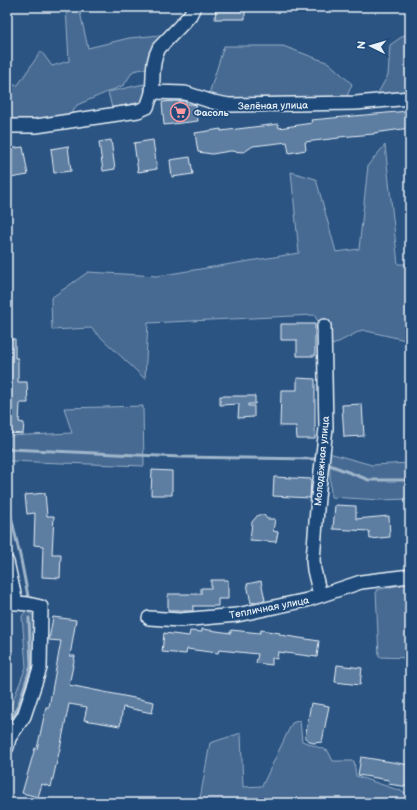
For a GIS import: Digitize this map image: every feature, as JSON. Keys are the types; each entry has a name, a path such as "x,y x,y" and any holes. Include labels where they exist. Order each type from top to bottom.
{"street":[{"path":"7,126 36,126 138,111 147,107 152,92 152,73 156,53 190,15 194,7"},
{"name":"Зелёная улица","path":"152,92 185,93 213,102 229,105 356,103 410,98"},
{"name":"Молодёжная улица","path":"320,595 313,560 326,428 324,326"},
{"path":"7,562 11,603 28,604 41,608 40,668 24,716 9,738 7,746"},
{"name":"Тепличная улица","path":"149,618 180,620 237,615 307,600 361,582 410,576"}],"shaded area":[{"path":"66,7 70,7 80,12 88,48 129,38 160,35 148,68 133,71 124,85 77,105 70,116 42,120 7,121 7,85 18,85 41,51 52,66 69,61"},
{"path":"410,31 410,92 388,95 378,93 388,75 390,45"},
{"path":"224,46 283,46 329,63 352,84 346,99 234,101 208,97"},
{"path":"144,84 145,101 112,108 108,92"},
{"path":"385,145 398,264 410,264 410,341 362,330 333,345 314,315 148,323 145,379 91,328 52,330 51,298 88,272 157,276 299,253 291,172 316,179 336,252 359,249 368,165"},
{"path":"143,406 144,466 7,461 7,436 72,433 64,408"},
{"path":"329,453 372,465 410,463 410,499 380,500 331,497"},
{"path":"410,583 410,658 379,657 376,590"},
{"path":"26,611 34,616 35,663 28,693 7,739 7,716 26,667 22,616"},
{"path":"300,720 302,741 328,751 333,761 354,761 356,776 410,794 410,803 137,803 137,801 180,801 200,799 210,743 241,733 243,787 262,786 292,723"}],"building":[{"path":"216,7 245,7 245,19 215,19"},
{"name":"Фасоль","path":"184,101 186,104 196,105 198,121 164,125 162,102"},
{"path":"408,111 410,128 305,142 306,150 289,153 287,142 253,146 244,152 230,151 212,154 198,152 195,133 278,124 279,128 312,123 311,120"},
{"path":"111,140 115,169 103,171 99,142"},
{"path":"153,140 157,169 138,172 134,143"},
{"path":"68,146 71,171 54,173 51,149"},
{"path":"23,147 28,175 10,178 7,149"},
{"path":"190,157 193,174 172,177 170,160"},
{"path":"281,324 315,324 315,356 297,356 297,340 281,340"},
{"path":"7,339 15,339 15,358 18,358 18,382 27,382 28,403 20,403 19,422 24,423 23,434 7,433"},
{"path":"297,378 315,379 315,439 297,439 296,426 280,426 281,390 297,390"},
{"path":"220,396 255,396 255,404 248,404 248,406 254,406 254,417 238,418 239,404 220,405"},
{"path":"362,404 364,436 344,437 342,405"},
{"path":"152,470 172,471 172,495 151,495"},
{"path":"274,477 311,479 310,498 273,496"},
{"path":"45,493 47,516 54,516 52,554 61,554 60,578 42,577 43,546 34,545 35,513 27,514 25,495"},
{"path":"335,505 356,506 356,519 389,516 390,537 370,539 369,531 333,529"},
{"path":"258,515 264,515 267,519 275,519 273,531 278,532 276,542 250,540 252,522"},
{"path":"211,580 228,580 228,599 218,599 218,606 193,606 193,611 168,611 168,594 201,594 201,588 211,588"},
{"path":"261,581 265,600 251,603 247,584"},
{"path":"53,617 76,620 70,656 75,656 69,685 154,702 152,713 123,707 120,726 84,720 87,707 69,704 51,787 42,784 38,797 22,793 35,748 37,749 46,707 49,707 61,641 49,640"},
{"path":"202,629 231,633 231,630 260,633 261,630 280,633 280,635 319,641 317,657 278,652 277,659 272,658 272,665 256,663 258,654 219,650 218,653 187,649 186,654 162,652 164,633 189,636 190,631 202,632"},
{"path":"337,665 362,668 360,685 335,682"},
{"path":"311,703 329,706 322,742 313,743 305,738"},
{"path":"361,757 410,765 409,787 388,784 389,780 358,775"}],"waterway":[{"path":"7,451 10,449 180,457 315,459"},
{"path":"327,464 369,480 410,480"},
{"path":"7,499 28,596"},
{"path":"7,730 19,704 31,666 29,618"}],"place":[{"name":"Фасоль","path":"180,112"}]}
